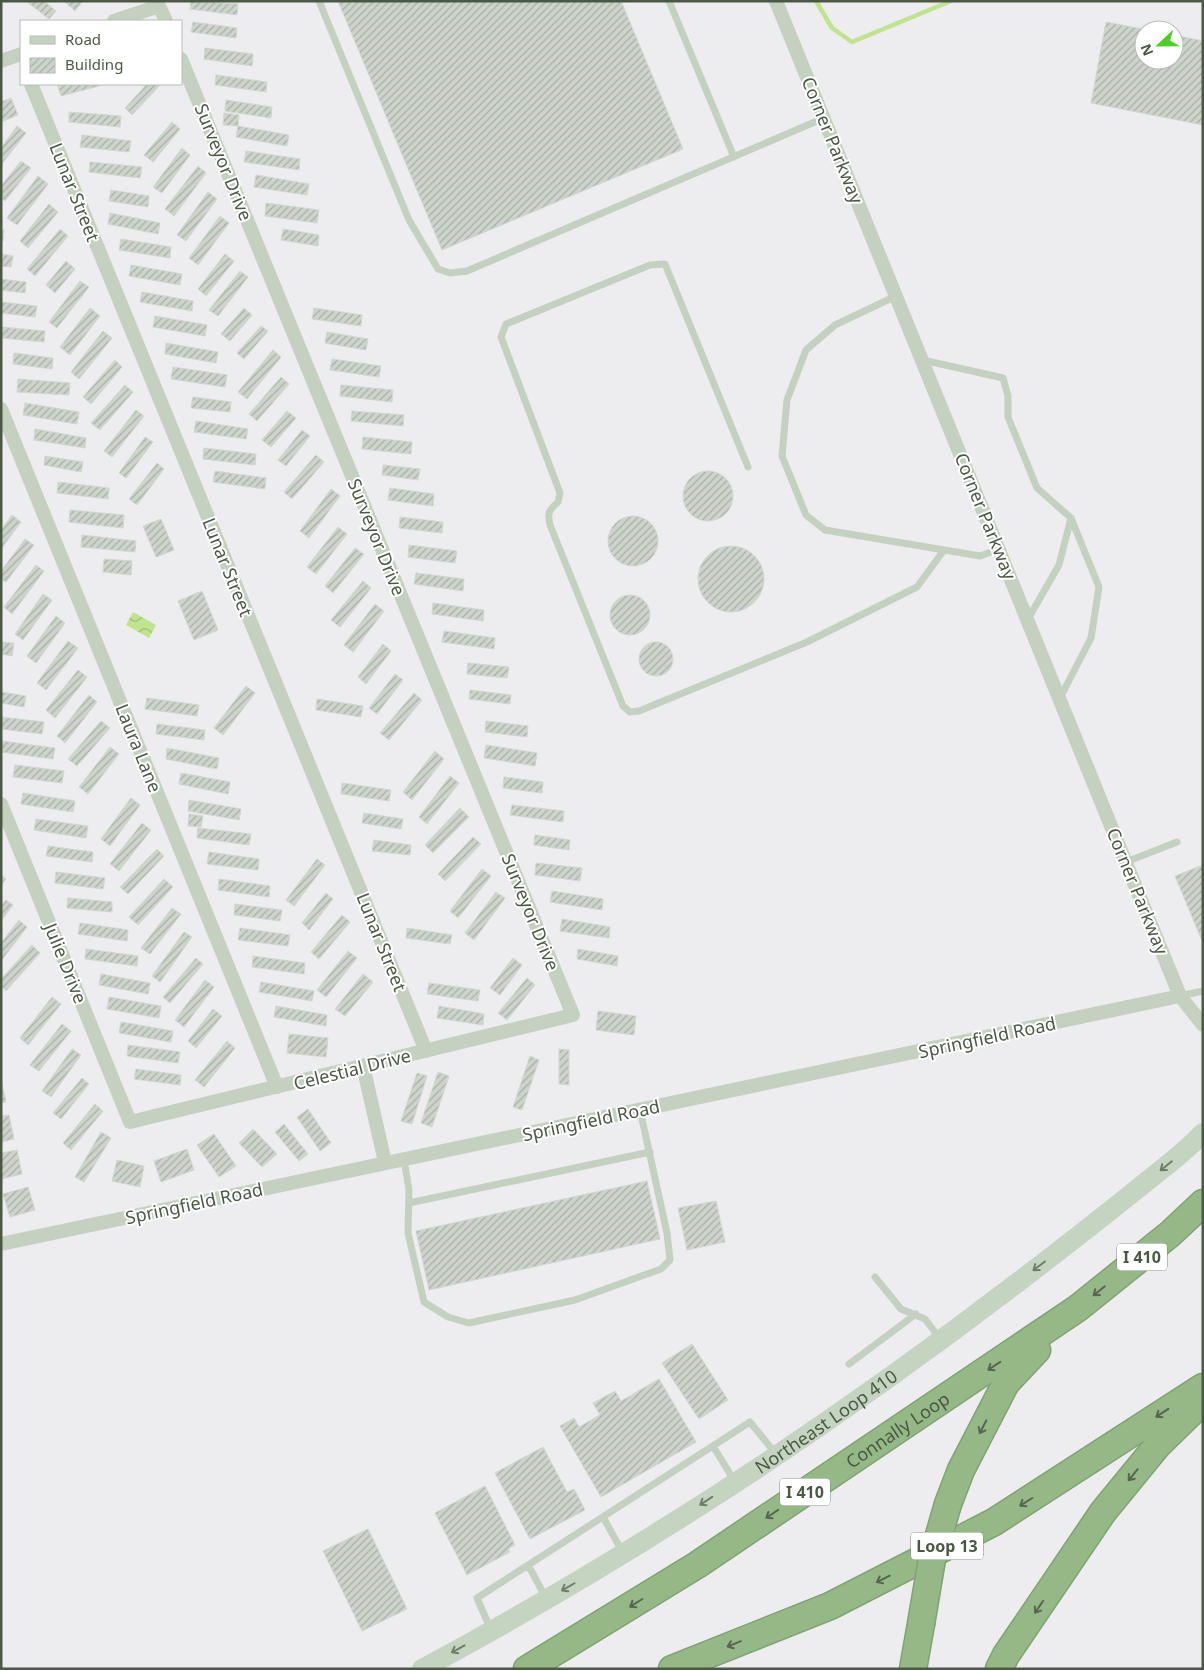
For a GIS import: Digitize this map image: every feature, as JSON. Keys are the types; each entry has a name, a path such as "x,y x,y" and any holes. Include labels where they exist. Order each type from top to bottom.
{"highway":[{"name":"Connally Loop","path":"527,1669 696,1565 1078,1308 1170,1234 1203,1202"},
{"path":"913,1669 932,1559 948,1504 961,1470 1006,1383 1078,1308"},
{"name":"Loop 13","path":"672,1669 830,1606 994,1522 1203,1387"},
{"path":"999,1669 1006,1655 1103,1512 1157,1446 1203,1401"}],"main road":[{"name":"Northeast Loop 410","path":"422,1669 547,1599 624,1553 826,1424 941,1340 1103,1217 1203,1133"}],"street":[{"name":"Corner Parkway","path":"776,1 1180,996 1203,1025"},
{"path":"117,20 159,6 166,20"},
{"path":"1,61 20,56"},
{"name":"Surveyor Drive","path":"182,61 573,1015"},
{"name":"Lunar Street","path":"31,85 426,1051"},
{"name":"Laura Lane","path":"1,409 277,1087"},
{"name":"Julie Drive","path":"1,804 130,1122"},
{"name":"Springfield Road","path":"1,1244 1180,996"},
{"name":"Celestial Drive","path":"130,1122 573,1015"},
{"path":"363,1066 385,1162"}],"lane":[{"path":"319,1 409,220 438,269 450,273 467,271 824,118"},
{"path":"669,1 734,157"},
{"path":"748,467 665,264 650,266 506,324 501,338 560,493 558,502 550,509 547,515 550,525 624,706 630,712 639,711 807,642 917,587 944,550"},
{"path":"896,296 834,325 806,350 787,400 782,456 806,516 824,530 980,556 999,549"},
{"path":"922,360 1003,378 1008,396 1008,417 1037,488 1071,518 1099,587 1091,638 1060,698"},
{"path":"1028,619 1059,565 1071,518"},
{"path":"1126,862 1177,842"},
{"path":"1180,996 1203,992"},
{"path":"404,1158 409,1190 408,1233 424,1302 448,1317 469,1323 575,1300 661,1269 670,1260 667,1233 640,1110"},
{"path":"408,1203 650,1152"},
{"path":"875,1277 901,1310 916,1314 925,1319 941,1340"},
{"path":"849,1364 916,1314"},
{"path":"491,1631 477,1598 750,1422 777,1456"},
{"path":"713,1446 735,1483"},
{"path":"603,1517 624,1553"},
{"path":"528,1565 547,1599"}],"water":[{"path":"133,612 156,625 149,638 126,625"}],"building":[{"path":"26,1 44,1 56,11 49,19"},
{"path":"64,1 81,1 82,2 75,11"},
{"path":"191,1 238,4 237,15 190,9"},
{"path":"338,1 621,1 683,149 442,250"},
{"path":"193,22 237,28 236,38 191,32"},
{"path":"1106,22 1134,27 1134,70 1184,70 1184,37 1203,41 1203,125 1091,103"},
{"path":"205,48 253,54 252,66 204,59"},
{"path":"216,75 267,82 266,92 215,85"},
{"path":"57,85 99,85 99,86 61,96"},
{"path":"146,85 160,85 132,115 125,108"},
{"path":"11,98 18,115 1,122 1,102"},
{"path":"226,100 272,107 271,118 225,111"},
{"path":"69,112 121,116 120,127 69,122"},
{"path":"224,113 239,115 238,126 223,125"},
{"path":"172,122 180,129 153,162 144,155"},
{"path":"17,126 26,133 1,165 1,148"},
{"path":"238,126 289,135 287,146 236,137"},
{"path":"82,135 131,141 129,152 80,147"},
{"path":"182,148 190,155 162,193 153,187"},
{"path":"246,151 300,159 299,170 244,162"},
{"path":"21,161 31,168 5,201 1,198 1,186"},
{"path":"90,162 142,167 140,178 89,172"},
{"path":"198,166 206,173 174,216 165,209"},
{"path":"256,175 309,184 307,195 254,187"},
{"path":"38,176 48,184 17,225 7,218"},
{"path":"111,190 149,196 148,207 109,201"},
{"path":"208,192 217,199 186,241 177,235"},
{"path":"266,203 319,210 317,223 265,216"},
{"path":"49,204 58,212 28,248 20,241"},
{"path":"110,213 160,223 158,234 108,224"},
{"path":"220,216 229,223 198,265 189,258"},
{"path":"60,229 68,236 35,276 27,269"},
{"path":"283,229 319,235 318,246 281,240"},
{"path":"1,230 4,230 3,241 1,240"},
{"path":"121,239 171,247 170,258 119,250"},
{"path":"1,254 13,256 11,267 1,266"},
{"path":"225,254 234,261 206,296 198,289"},
{"path":"66,261 75,269 55,293 46,285"},
{"path":"131,265 182,274 180,285 129,276"},
{"path":"240,271 248,277 218,316 209,310"},
{"path":"1,279 26,282 25,293 1,290"},
{"path":"80,281 89,287 57,328 49,322"},
{"path":"142,292 193,301 192,311 140,302"},
{"path":"1,302 37,306 35,317 1,313"},
{"path":"90,308 100,316 70,355 60,347"},
{"path":"244,308 252,315 230,341 221,334"},
{"path":"314,308 362,315 361,326 312,319"},
{"path":"155,316 207,325 205,336 153,327"},
{"path":"261,326 268,331 244,359 237,353"},
{"path":"1,327 45,331 44,342 1,338"},
{"path":"103,331 112,338 79,379 71,372"},
{"path":"327,332 368,339 366,350 325,343"},
{"path":"166,343 218,352 216,363 165,354"},
{"path":"273,350 281,357 247,399 238,392"},
{"path":"14,353 53,358 52,369 13,364"},
{"path":"332,359 381,366 379,377 330,370"},
{"path":"115,360 122,367 91,404 83,397"},
{"path":"173,367 227,375 225,387 171,379"},
{"path":"281,377 289,384 257,421 249,414"},
{"path":"18,379 70,383 69,395 17,392"},
{"path":"125,385 133,392 100,430 91,423"},
{"path":"341,385 393,390 392,402 340,396"},
{"path":"193,397 231,402 230,412 191,408"},
{"path":"25,403 79,412 77,424 23,415"},
{"path":"136,410 144,416 112,457 104,451"},
{"path":"287,411 296,418 271,447 262,440"},
{"path":"352,411 404,415 403,426 351,421"},
{"path":"196,421 248,429 246,439 194,432"},
{"path":"35,429 86,438 85,448 34,440"},
{"path":"302,430 310,436 286,466 278,460"},
{"path":"145,437 153,442 126,478 119,473"},
{"path":"363,437 412,442 411,454 362,449"},
{"path":"204,448 256,454 255,465 203,459"},
{"path":"316,455 324,462 292,499 284,492"},
{"path":"45,456 83,462 81,472 44,465"},
{"path":"157,463 164,469 137,505 129,499"},
{"path":"383,465 420,469 418,480 382,475"},
{"path":"215,471 266,478 265,489 213,482"},
{"path":"713,471 726,478 732,486 732,506 726,514 718,520 703,521 690,514 684,506 683,491 690,478 698,472"},
{"path":"58,482 109,488 108,499 57,493"},
{"path":"390,488 434,494 433,506 388,500"},
{"path":"331,489 340,496 309,538 300,531"},
{"path":"70,510 124,515 123,528 69,522"},
{"path":"12,515 21,522 1,549 1,530"},
{"path":"638,516 651,523 657,531 657,551 651,559 643,565 628,566 615,559 609,551 608,536 615,523 623,517"},
{"path":"400,517 443,522 442,533 399,528"},
{"path":"161,519 174,550 156,557 143,526"},
{"path":"338,527 347,534 316,574 307,567"},
{"path":"82,535 136,541 135,552 81,547"},
{"path":"25,539 34,545 6,582 1,579 1,571"},
{"path":"409,545 457,551 455,563 408,557"},
{"path":"731,546 743,549 754,556 761,567 764,579 761,591 754,602 743,609 731,612 719,609 708,602 701,591 698,579 701,567 708,556 719,549"},
{"path":"355,548 364,554 333,593 325,586"},
{"path":"104,559 132,561 131,575 103,572"},
{"path":"36,565 44,571 12,614 4,607"},
{"path":"416,573 464,579 463,591 414,584"},
{"path":"363,581 371,588 340,627 331,620"},
{"path":"202,591 218,630 194,640 178,601"},
{"path":"43,594 52,600 23,640 15,634"},
{"path":"626,595 634,595 641,598 647,604 650,615 647,626 641,632 634,635 626,635 619,632 613,626 610,619 610,611 613,604 619,598"},
{"path":"433,603 484,610 483,621 432,614"},
{"path":"375,604 384,611 353,652 344,645"},
{"path":"56,616 65,623 36,663 27,656"},
{"path":"444,631 495,638 494,649 442,642"},
{"path":"68,641 78,648 46,690 37,683"},
{"path":"1,642 14,643 12,656 1,654"},
{"path":"656,642 663,643 668,647 672,652 672,666 668,671 663,675 656,676 649,675 644,671 640,666 639,659 640,652 644,647 649,643"},
{"path":"383,644 391,651 366,684 358,677"},
{"path":"468,663 509,667 507,678 467,674"},
{"path":"78,670 87,677 55,718 46,710"},
{"path":"395,674 403,680 377,714 369,708"},
{"path":"246,686 255,693 223,735 214,728"},
{"path":"470,690 511,695 510,704 469,699"},
{"path":"1,692 26,696 24,707 1,703"},
{"path":"414,693 422,700 389,740 380,733"},
{"path":"89,695 97,702 65,743 57,736"},
{"path":"147,698 199,705 197,716 145,709"},
{"path":"317,699 363,706 361,717 316,710"},
{"path":"1,717 44,722 42,734 1,729"},
{"path":"101,721 110,728 77,766 68,759"},
{"path":"486,721 528,726 527,737 485,732"},
{"path":"157,724 205,730 204,740 156,734"},
{"path":"2,741 55,748 53,759 1,752"},
{"path":"486,745 537,753 535,766 484,758"},
{"path":"110,747 119,754 88,794 79,787"},
{"path":"167,748 219,758 217,769 166,759"},
{"path":"435,751 444,759 412,800 403,792"},
{"path":"15,765 64,771 62,783 13,777"},
{"path":"181,773 230,782 228,794 179,784"},
{"path":"450,776 459,783 427,824 419,817"},
{"path":"504,777 543,782 542,793 503,788"},
{"path":"342,783 391,790 389,801 341,794"},
{"path":"23,793 75,801 73,812 21,804"},
{"path":"131,798 140,805 110,846 101,839"},
{"path":"189,800 241,809 239,820 188,811"},
{"path":"512,805 564,811 563,822 510,815"},
{"path":"460,808 469,817 433,853 425,845"},
{"path":"364,813 403,819 401,829 362,823"},
{"path":"189,814 203,816 201,827 188,826"},
{"path":"36,819 88,826 86,838 34,830"},
{"path":"142,823 151,830 119,871 110,864"},
{"path":"198,828 251,834 249,845 197,838"},
{"path":"535,835 570,840 569,850 534,845"},
{"path":"473,837 481,844 445,881 438,874"},
{"path":"374,840 411,845 410,855 372,851"},
{"path":"48,846 93,852 92,862 46,856"},
{"path":"157,849 164,856 128,894 120,887"},
{"path":"209,852 259,859 258,870 207,864"},
{"path":"317,859 325,865 294,906 286,900"},
{"path":"536,863 582,868 580,881 535,875"},
{"path":"1203,865 1203,943 1175,876"},
{"path":"482,869 491,876 458,918 450,911"},
{"path":"56,872 105,878 103,889 55,883"},
{"path":"1,875 6,879 1,885"},
{"path":"164,879 173,887 138,925 129,917"},
{"path":"219,879 270,886 269,897 218,890"},
{"path":"552,891 603,899 602,910 550,902"},
{"path":"496,892 505,898 474,940 465,933"},
{"path":"326,893 333,899 309,930 302,923"},
{"path":"68,898 112,902 112,912 67,908"},
{"path":"6,900 13,905 1,921 1,906"},
{"path":"235,904 282,910 280,921 234,915"},
{"path":"172,908 181,914 150,954 141,948"},
{"path":"342,915 350,922 319,959 311,952"},
{"path":"562,919 610,927 609,938 560,931"},
{"path":"19,920 27,927 1,961 1,943"},
{"path":"80,923 128,930 127,941 78,934"},
{"path":"240,928 290,935 288,946 238,940"},
{"path":"407,928 452,935 450,944 406,938"},
{"path":"184,932 192,937 160,982 152,976"},
{"path":"32,945 40,953 6,991 1,986 1,979"},
{"path":"86,949 138,956 137,966 85,959"},
{"path":"578,949 618,956 617,966 577,959"},
{"path":"348,951 357,958 326,997 317,990"},
{"path":"253,956 305,963 304,974 252,967"},
{"path":"196,958 203,964 170,1003 163,997"},
{"path":"513,958 522,965 500,995 490,988"},
{"path":"101,974 150,983 148,994 99,985"},
{"path":"363,974 373,982 345,1016 335,1009"},
{"path":"527,978 535,985 507,1020 498,1013"},
{"path":"205,980 214,987 184,1027 175,1020"},
{"path":"261,982 314,991 312,1001 259,992"},
{"path":"429,983 480,990 478,1001 427,994"},
{"path":"52,997 61,1004 28,1045 20,1038"},
{"path":"109,997 161,1006 159,1018 107,1009"},
{"path":"276,1006 327,1015 326,1026 274,1017"},
{"path":"439,1006 484,1014 483,1025 437,1018"},
{"path":"213,1009 222,1016 196,1048 188,1041"},
{"path":"598,1011 636,1016 634,1035 596,1030"},
{"path":"121,1022 173,1031 171,1042 119,1033"},
{"path":"62,1024 71,1031 39,1071 30,1065"},
{"path":"289,1034 328,1038 326,1057 287,1053"},
{"path":"227,1041 235,1048 204,1087 195,1080"},
{"path":"128,1045 180,1052 178,1063 127,1056"},
{"path":"72,1049 81,1055 51,1097 42,1091"},
{"path":"559,1049 569,1050 569,1085 559,1084"},
{"path":"530,1056 539,1060 522,1110 513,1107"},
{"path":"136,1069 181,1075 180,1085 134,1079"},
{"path":"438,1072 449,1076 432,1127 421,1123"},
{"path":"417,1073 427,1076 412,1124 401,1121"},
{"path":"82,1078 89,1084 61,1119 53,1113"},
{"path":"1,1080 6,1102 1,1103"},
{"path":"95,1104 103,1111 71,1150 63,1143"},
{"path":"308,1109 331,1143 320,1151 297,1117"},
{"path":"9,1115 14,1139 1,1142 1,1116"},
{"path":"284,1124 308,1154 299,1161 275,1132"},
{"path":"253,1129 277,1154 262,1167 239,1143"},
{"path":"101,1132 111,1138 84,1182 75,1177"},
{"path":"214,1134 236,1166 219,1177 197,1145"},
{"path":"187,1149 194,1170 161,1182 154,1161"},
{"path":"17,1150 22,1174 1,1179 1,1153"},
{"path":"117,1160 144,1166 140,1187 112,1181"},
{"path":"647,1181 660,1239 429,1290 416,1231"},
{"path":"28,1187 35,1210 10,1217 3,1194"},
{"path":"716,1201 725,1242 687,1250 678,1208"},
{"path":"692,1344 728,1400 699,1419 662,1363"},
{"path":"659,1379 696,1442 601,1497 560,1426 574,1418 579,1427 600,1415 593,1403 615,1391 621,1401"},
{"path":"543,1447 567,1492 574,1489 585,1510 530,1539 495,1473"},
{"path":"485,1486 515,1545 508,1549 510,1552 467,1575 435,1513"},
{"path":"368,1529 407,1609 362,1631 323,1551"}],"waterway":[{"path":"816,1 832,28 852,42 951,1"}]}
